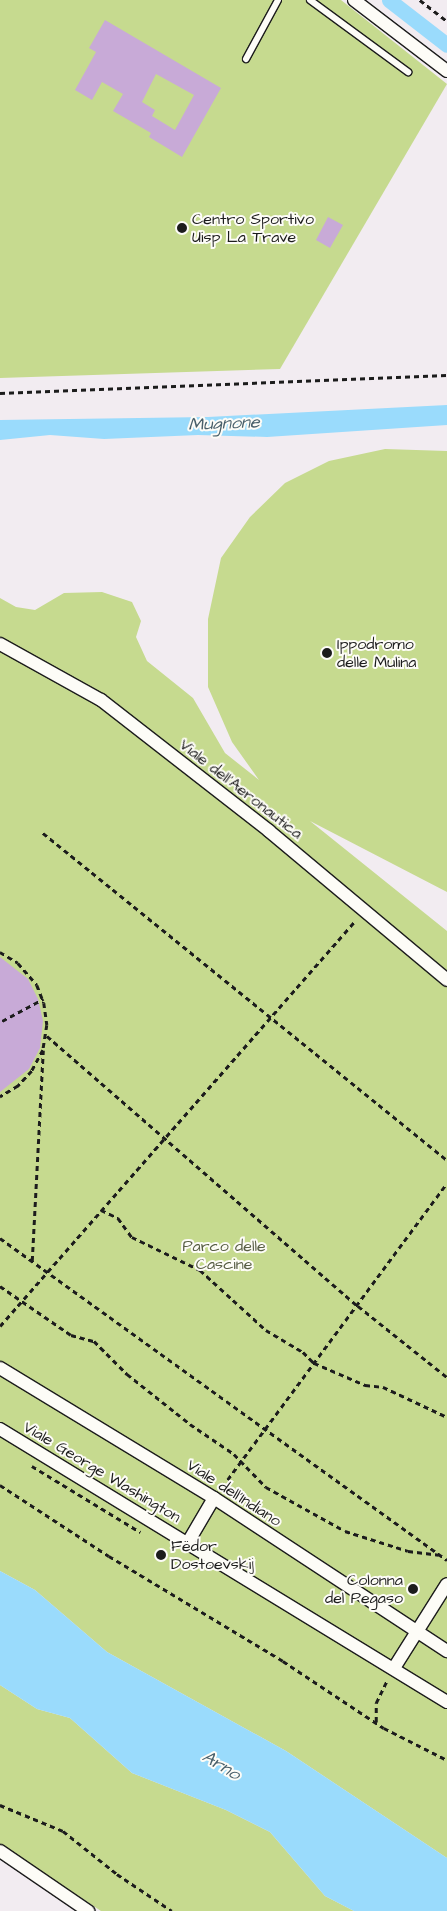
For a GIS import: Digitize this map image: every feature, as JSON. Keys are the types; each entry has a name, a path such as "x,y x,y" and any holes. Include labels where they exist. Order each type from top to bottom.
{"street":[{"path":"354,0 447,71"},
{"name":"Viale dell'Aeronautica","path":"0,644 101,700 269,831 447,980"},
{"name":"Viale dell'Indiano","path":"0,1368 214,1498 447,1651"},
{"name":"Viale George Washington","path":"0,1429 447,1702"},
{"name":"Viale George Washington","path":"187,1544 214,1498"},
{"path":"394,1668 447,1584"},
{"path":"0,1851 88,1911"}],"lane":[{"path":"246,59 278,0"},
{"path":"310,0 408,72"}],"path":[{"path":"420,0 447,21"},
{"path":"0,393 447,375"},
{"path":"43,832 447,1160"},
{"path":"349,913 364,926"},
{"path":"0,1326 356,919"},
{"path":"0,952 25,969 43,998 46,1036 43,1050 32,1261"},
{"path":"2,1022 43,998"},
{"path":"46,1036 166,1137 358,1306 447,1377"},
{"path":"0,1097 26,1078 43,1050"},
{"path":"214,1498 358,1306 447,1183"},
{"path":"101,1210 118,1218 132,1237 200,1270 266,1330 303,1352 314,1363 365,1385 383,1387 447,1417"},
{"path":"0,1238 447,1560"},
{"path":"0,1286 20,1302 71,1335 94,1340 128,1374 198,1431 234,1454 266,1487 345,1531 408,1551 441,1555"},
{"path":"0,1485 376,1722 447,1760"},
{"path":"376,1722 376,1703 394,1668"},
{"path":"0,1805 63,1831 117,1874 172,1911"}],"green space":[{"name":"Centro Sportivo Uisp La Trave","path":"0,0 341,0 447,84 280,369 0,378"},
{"name":"Parco delle Cascine","path":"385,449 447,451 447,892 310,821 447,931 447,1858 286,1751 107,1652 35,1590 0,1571 0,598 16,607 35,610 64,593 102,592 132,602 141,621 136,637 147,661 193,698 225,753 259,780 232,742 208,687 208,619 221,558 250,517 285,483 329,461"},
{"path":"0,1685 37,1709 70,1718 132,1773 226,1810 270,1832 325,1896 354,1911 101,1911 0,1844"}],"water":[{"name":"Mugnone","path":"447,405 447,425 267,437 198,435 104,439 50,435 0,440 0,420 208,417"},
{"name":"Arno","path":"0,1571 35,1590 107,1652 286,1751 447,1858 447,1911 354,1911 325,1896 270,1832 226,1810 132,1773 70,1718 37,1709 0,1685"}],"building":[{"path":"105,20 221,88 182,157 149,137 151,133 113,111 123,94 102,82 92,100 75,90 96,52 89,48","holes":["156,74 194,95 175,130 152,116 155,110 142,102"]},
{"path":"328,217 343,225 330,248 316,240"},
{"path":"0,957 28,979 38,999 43,1021 40,1048 29,1069 0,1092"}],"waterway":[{"path":"389,0 447,45"}],"place":[{"name":"Centro Sportivo Uisp La Trave","path":"182,228"},
{"name":"Ippodromo delle Mulina","path":"327,653"},
{"name":"Fëdor Dostoevskij","path":"161,1555"},
{"name":"Colonna del Pegaso","path":"413,1589"}]}
